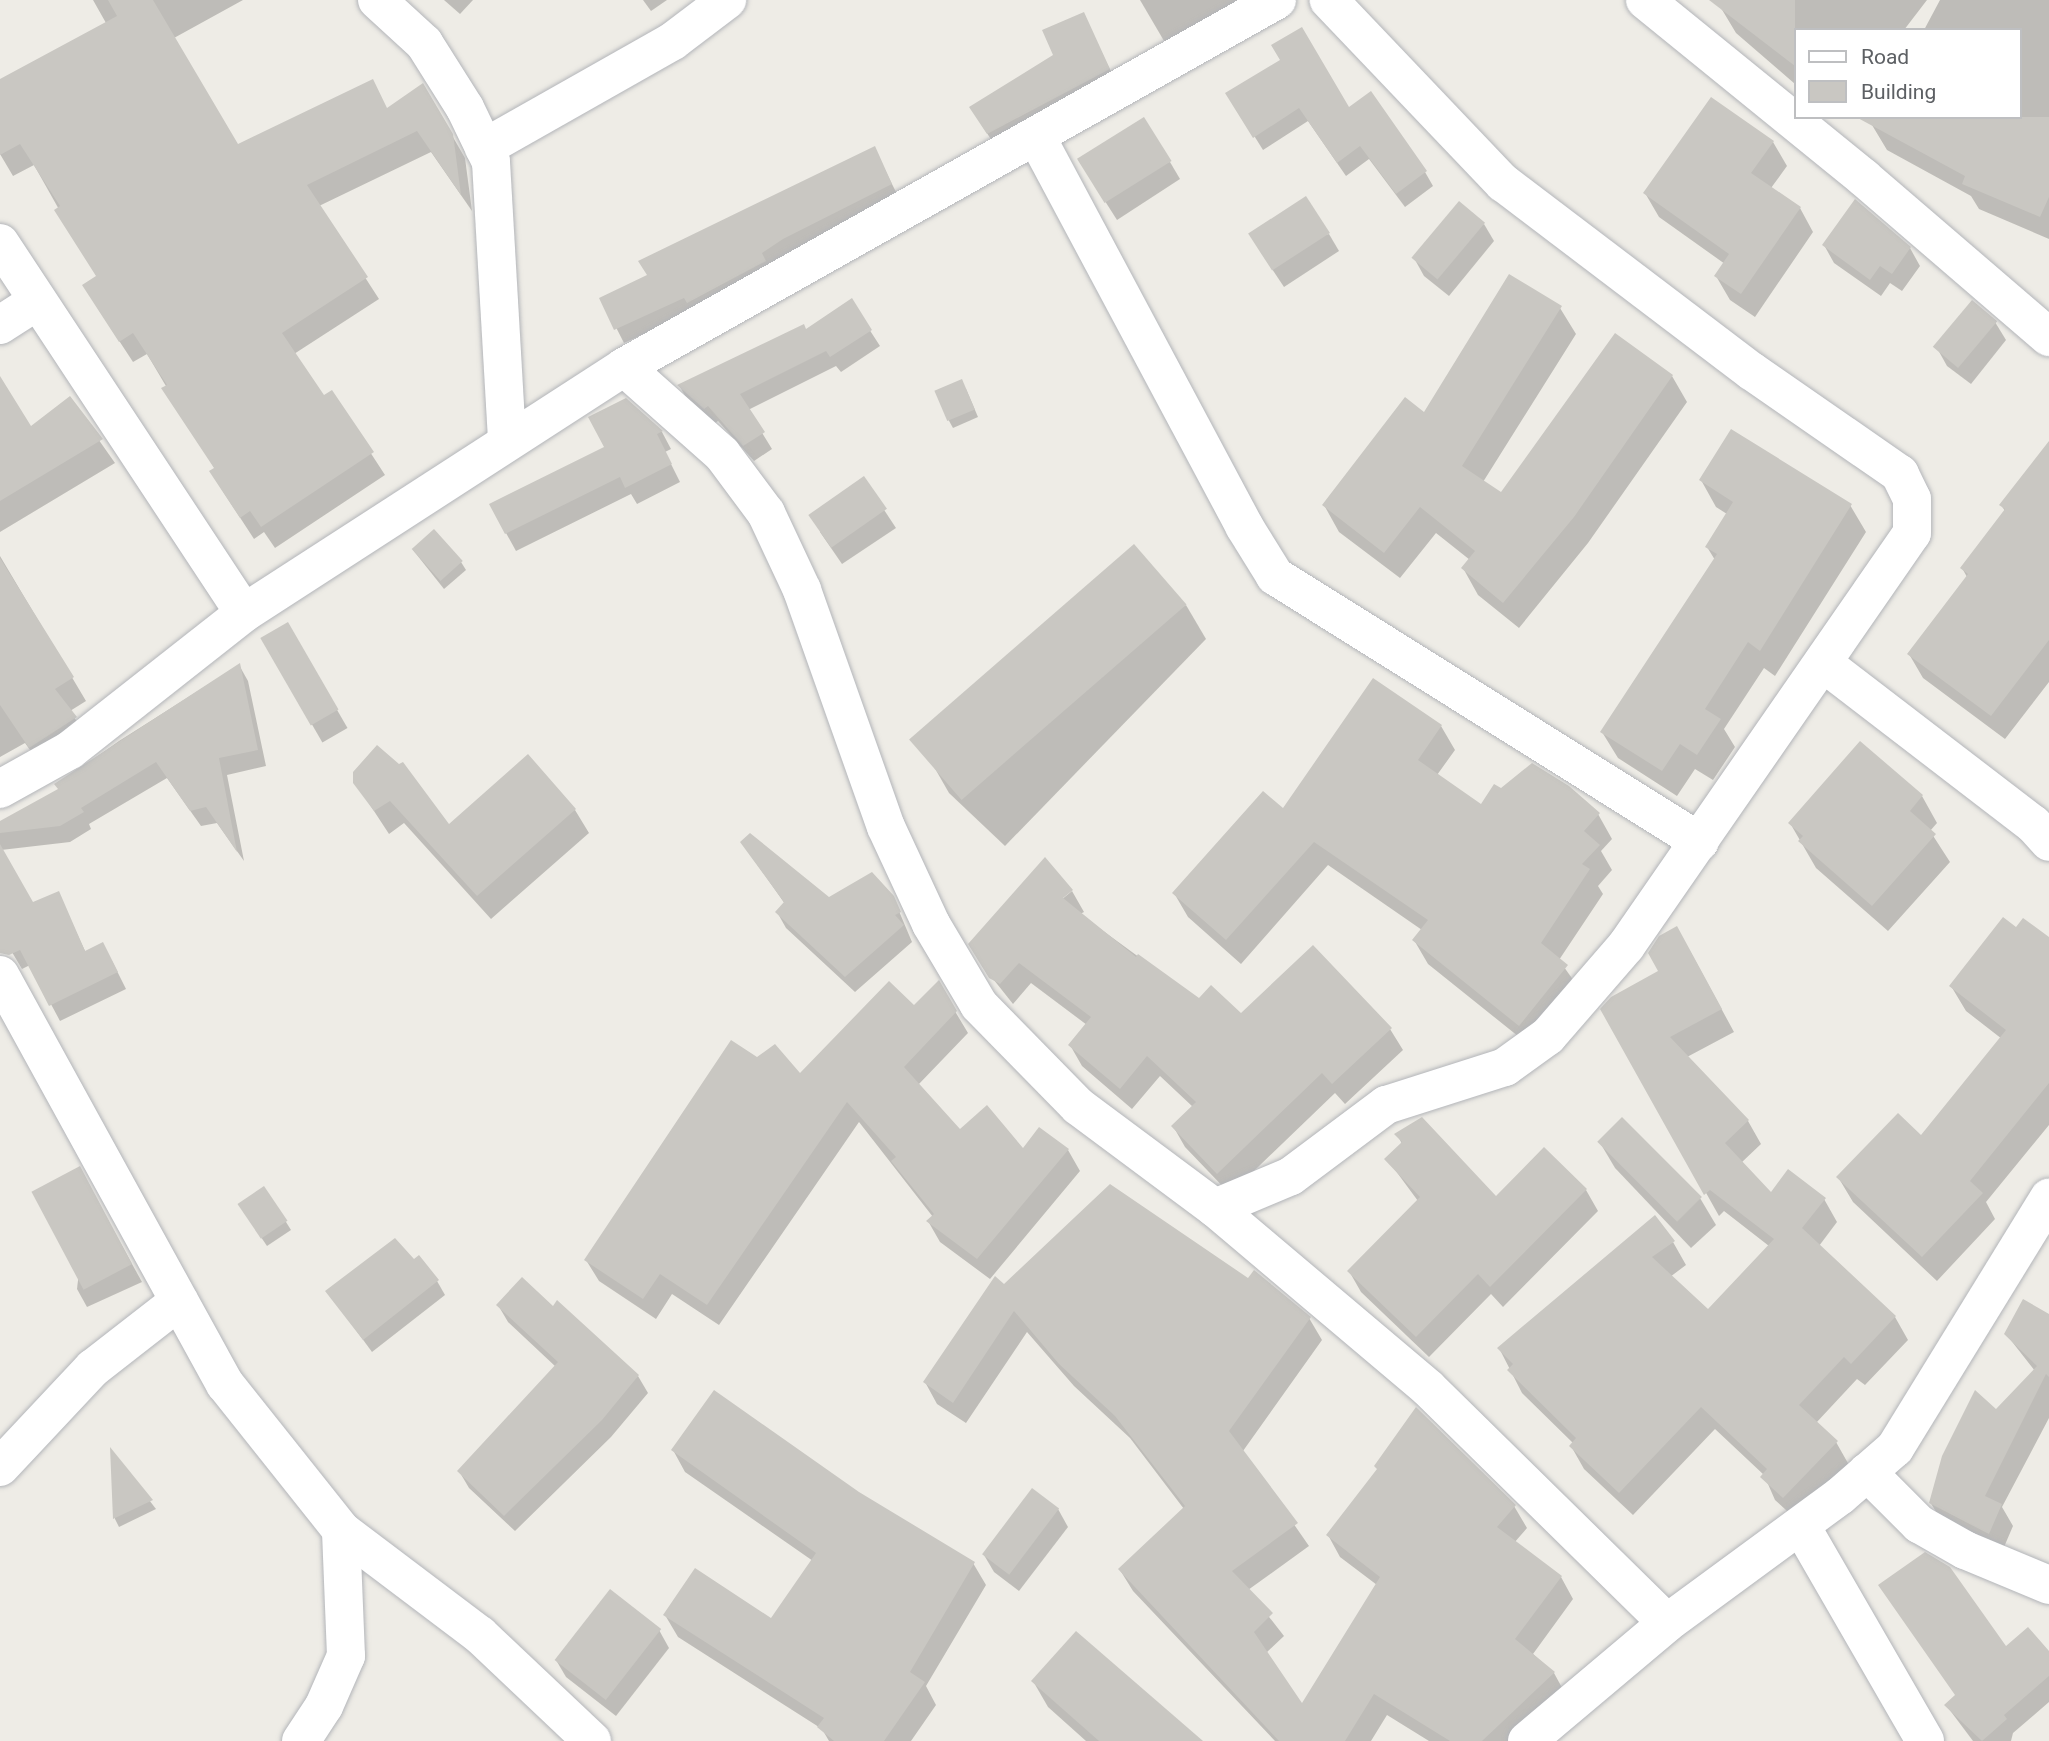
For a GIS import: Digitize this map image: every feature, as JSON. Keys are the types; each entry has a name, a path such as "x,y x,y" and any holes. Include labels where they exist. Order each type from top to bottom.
{"street":[{"path":"377,0 424,43 491,162 507,442"},
{"path":"484,148 673,41 727,0"},
{"path":"0,789 70,750 244,613 624,367 1277,0"},
{"path":"1215,1208 1291,1176 1386,1105 1505,1067 1548,1036 1626,946 1912,533 1912,499 1900,474 1751,371 1503,183 1329,0"},
{"path":"1646,0 1864,178 2049,337"},
{"path":"1035,136 1244,526 1276,576 1700,842"},
{"path":"0,243 36,302 244,613"},
{"path":"0,325 36,302"},
{"path":"624,367 722,454 765,513 802,590 887,827 931,924 979,1005 1078,1106 1215,1208 1428,1388 1667,1623"},
{"path":"1823,663 2034,824 2049,842"},
{"path":"0,975 225,1384 341,1530 480,1635 592,1741"},
{"path":"1527,1741 1667,1623 1801,1526 1895,1448 2049,1198"},
{"path":"0,1467 93,1368 179,1301"},
{"path":"1867,1472 1919,1524 1965,1550 2049,1585"},
{"path":"1801,1526 1925,1741"},
{"path":"301,1741 324,1706 346,1656 341,1530"}],"building":[{"path":"108,0 153,0 238,144 373,79 387,108 423,83 453,134 461,195 417,131 307,185 368,277 282,333 324,395 332,390 374,452 261,527 250,511 240,518 209,471 214,468 161,388 167,385 133,333 119,342 82,285 96,276 54,210 60,206 20,144 0,155 0,79 117,16"},
{"path":"1709,0 1795,0 1794,65"},
{"path":"1084,12 1110,69 987,134 969,107 1053,55 1042,30"},
{"path":"1302,27 1349,107 1371,91 1427,171 1396,194 1360,146 1337,163 1299,108 1253,138 1225,93 1280,60 1271,45"},
{"path":"1711,97 1774,141 1751,173 1801,207 1741,294 1714,276 1729,254 1643,193"},
{"path":"1144,117 1172,161 1105,203 1077,159"},
{"path":"2049,117 2049,197 2040,217 1962,184 1965,176 1860,119"},
{"path":"875,146 892,184 783,239 762,253 766,261 687,303 684,298 614,330 599,298 647,275 638,261"},
{"path":"1306,196 1330,233 1272,270 1248,234"},
{"path":"1855,199 1911,247 1892,274 1880,266 1870,280 1822,245"},
{"path":"1459,201 1485,223 1437,280 1411,258"},
{"path":"1509,274 1562,306 1462,466 1501,492 1615,333 1673,375 1574,517 1503,603 1461,568 1475,551 1420,507 1384,553 1322,505 1405,397 1424,412"},
{"path":"852,298 872,330 830,357 826,351 740,394 765,432 743,446 708,406 704,409 677,385 804,324 806,329"},
{"path":"1972,300 1997,321 1958,368 1933,347"},
{"path":"0,376 31,426 70,396 103,439 0,501"},
{"path":"962,379 975,409 947,421 934,391"},
{"path":"626,398 663,431 657,434 672,464 625,488 620,477 505,534 489,504 604,447 588,417"},
{"path":"1731,429 1852,504 1760,651 1748,642 1705,709 1721,719 1697,755 1680,744 1662,771 1600,732 1717,554 1705,547 1733,502 1699,480"},
{"path":"2049,441 2049,640 1991,716 1907,654 1968,574 1960,568 2005,509 1999,505"},
{"path":"864,476 887,509 831,548 808,515"},
{"path":"434,529 463,561 440,581 412,549"},
{"path":"1134,544 1186,604 962,800 909,740"},
{"path":"0,558 74,677 55,689 77,717 29,748 0,705"},
{"path":"288,622 339,709 311,725 260,638"},
{"path":"240,663 258,750 219,758 237,852 206,807 190,811 156,762 81,808 84,812 60,826 0,833 0,821 58,789 54,784"},
{"path":"1373,678 1442,725 1418,760 1481,804 1494,784 1501,788 1532,763 1569,786 1600,813 1584,831 1600,845 1582,864 1590,869 1541,943 1568,965 1519,1026 1412,940 1428,920 1314,842 1226,940 1172,893 1263,791 1283,808"},
{"path":"1860,741 1923,795 1910,811 1936,834 1872,906 1798,841 1803,836 1788,823"},
{"path":"377,745 399,764 403,762 449,824 528,754 576,809 477,896 390,801 374,811 353,783 353,772"},
{"path":"750,833 829,897 872,872 894,896 901,912 895,915 904,925 845,977 775,912 784,902 740,842"},
{"path":"0,844 33,902 59,891 85,951 103,942 118,972 49,1006 20,950 9,955 0,953"},
{"path":"1045,857 1073,890 1063,898 1136,957 1138,954 1199,998 1211,985 1241,1013 1313,945 1392,1028 1332,1084 1322,1073 1217,1174 1171,1126 1196,1102 1147,1056 1120,1089 1068,1045 1091,1017 1019,963 1000,984 989,978 968,944"},
{"path":"2003,917 2016,927 2023,918 2049,937 2049,1083 1970,1181 1983,1193 1922,1257 1836,1177 1898,1113 1921,1135 2006,1030 1949,986"},
{"path":"1677,926 1722,1009 1670,1037 1749,1120 1725,1143 1771,1192 1788,1169 1826,1198 1802,1228 1896,1316 1851,1364 1844,1357 1799,1405 1838,1441 1783,1498 1760,1477 1767,1469 1701,1407 1619,1493 1569,1446 1576,1438 1507,1370 1513,1364 1497,1348 1655,1215 1675,1241 1652,1257 1708,1309 1774,1239 1710,1190 1704,1195 1600,1009 1611,997 1658,971 1648,953 1659,936"},
{"path":"939,980 957,1011 904,1067 960,1129 987,1105 1023,1148 1039,1127 1069,1149 977,1259 926,1221 934,1214 891,1161 896,1157 847,1102 707,1305 660,1274 643,1299 584,1260 731,1040 757,1057 775,1044 800,1073 889,981 914,1005"},
{"path":"1422,1117 1496,1196 1544,1147 1587,1189 1490,1287 1478,1274 1416,1337 1347,1271 1420,1197 1384,1159 1402,1142 1394,1134"},
{"path":"1622,1117 1702,1197 1677,1222 1597,1142"},
{"path":"80,1166 132,1264 84,1290 31,1192"},
{"path":"1110,1184 1248,1278 1254,1270 1311,1317 1229,1431 1298,1523 1232,1571 1273,1613 1254,1632 1302,1703 1380,1577 1326,1535 1377,1469 1374,1466 1416,1407 1516,1505 1497,1527 1562,1576 1515,1639 1555,1672 1482,1741 1450,1741 1374,1694 1345,1741 1279,1741 1118,1569 1185,1506 1115,1416 1059,1364 1014,1311 953,1403 923,1382 995,1276 1004,1284"},
{"path":"264,1186 287,1221 261,1239 237,1204"},
{"path":"395,1238 414,1259 419,1255 439,1280 363,1340 325,1291"},
{"path":"522,1277 553,1306 557,1300 639,1375 602,1420 504,1516 457,1471 558,1362 496,1305"},
{"path":"2023,1299 2049,1314 2049,1377 2046,1374 1985,1496 2002,1504 1989,1534 1929,1503 1942,1456 1975,1390 1996,1409 2037,1366 2004,1334"},
{"path":"714,1390 859,1492 975,1562 910,1672 925,1682 884,1741 834,1741 817,1727 824,1718 663,1615 695,1568 771,1618 816,1553 671,1450"},
{"path":"110,1447 153,1500 113,1519"},
{"path":"1032,1488 1059,1508 1009,1575 982,1554"},
{"path":"1925,1552 1950,1567 2006,1646 2028,1627 2049,1651 2049,1676 2004,1715 2007,1719 1982,1741 1944,1705 1955,1695 1878,1585"},
{"path":"610,1589 661,1629 606,1700 555,1660"},
{"path":"1076,1631 1203,1741 1099,1741 1031,1681"}]}
